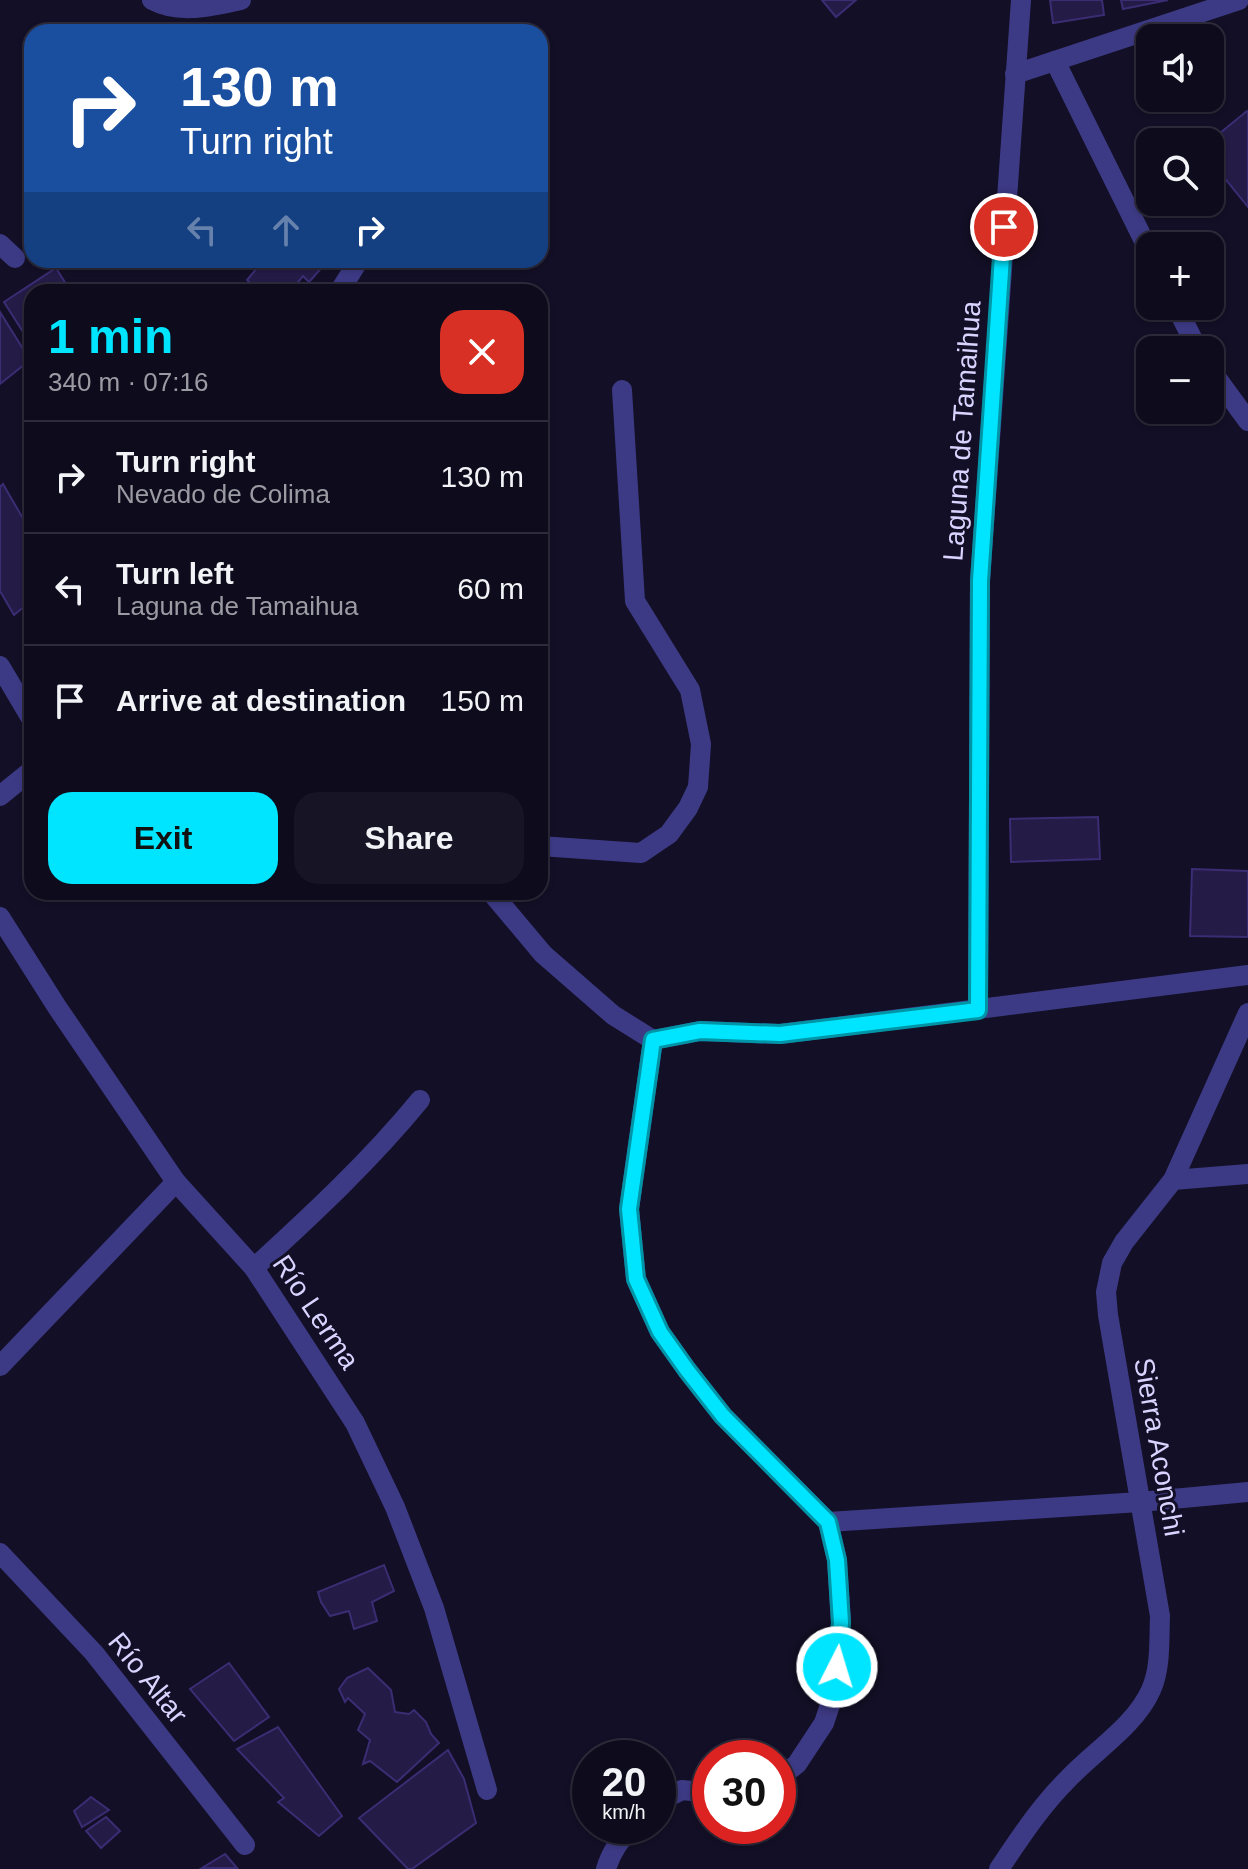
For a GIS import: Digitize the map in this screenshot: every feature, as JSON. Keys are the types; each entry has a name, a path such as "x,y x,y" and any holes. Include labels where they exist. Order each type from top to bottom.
{"street":[{"path":"152,0 176,8 200,8 241,0"},
{"name":"Laguna de Tamaihua","path":"978,1010 980,581 1021,0"},
{"path":"1015,74 1239,0"},
{"path":"1055,61 1140,232"},
{"path":"1224,388 1248,421"},
{"path":"548,847 641,853 669,834 688,808 698,787 701,744 690,690 635,601 622,390"},
{"path":"0,666 24,706"},
{"path":"0,796 24,776"},
{"path":"498,900 543,954 613,1015 653,1040 700,1031 780,1034 1248,975"},
{"name":"Río Lerma","path":"0,917 176,1182 254,1268 355,1423 395,1507 434,1608 487,1790"},
{"name":"Sierra Aconchi","path":"999,1869 1040,1810 1066,1780 1137,1714 1152,1688 1159,1655 1160,1616 1106,1292 1112,1263 1124,1242 1173,1180 1248,1013"},
{"path":"653,1040 629,1209 636,1279 660,1332 696,1382 723,1416 828,1522 837,1560 841,1623 835,1690 824,1723 796,1765"},
{"path":"254,1268 335,1195 420,1100"},
{"path":"1173,1180 1248,1174"},
{"path":"0,1366 176,1182"},
{"path":"828,1522 1248,1492"},
{"name":"Río Altar","path":"0,1553 94,1653 245,1845"},
{"path":"606,1869 618,1844"}],"building":[{"path":"822,0 856,0 836,17"},
{"path":"1050,0 1102,0 1104,15 1053,23"},
{"path":"1121,0 1168,0 1123,9"},
{"path":"1247,111 1248,207 1224,177 1224,130"},
{"path":"56,268 66,284 32,284"},
{"path":"257,268 321,268 309,282 303,276 296,284 251,284 247,280"},
{"path":"24,289 24,333 4,302"},
{"path":"0,312 24,350 24,365 0,384"},
{"path":"3,484 24,520 24,607 14,615 0,591 0,487"},
{"path":"1098,817 1100,859 1011,862 1010,819"},
{"path":"1192,869 1248,871 1248,937 1190,936"},
{"path":"384,1565 394,1591 372,1602 377,1621 354,1629 349,1611 330,1616 318,1592"},
{"path":"229,1663 269,1717 234,1741 190,1689"},
{"path":"368,1668 391,1690 395,1712 409,1714 414,1710 439,1743 397,1782 370,1761 363,1764 370,1740 358,1730 365,1714 348,1698 345,1702 339,1689 347,1678"},
{"path":"278,1727 342,1816 319,1836 278,1802 284,1798 237,1749"},
{"path":"448,1750 464,1779 476,1823 408,1869 359,1818"},
{"path":"91,1797 109,1810 82,1827 74,1811"},
{"path":"106,1817 120,1831 101,1848 86,1831"},
{"path":"225,1854 237,1868 202,1868"}],"route":[{"path":"837,1667 841,1623 837,1560 828,1522 723,1416 660,1332 636,1279 629,1209 653,1040 700,1031 780,1034 978,1010 980,581 1004,227"}]}
